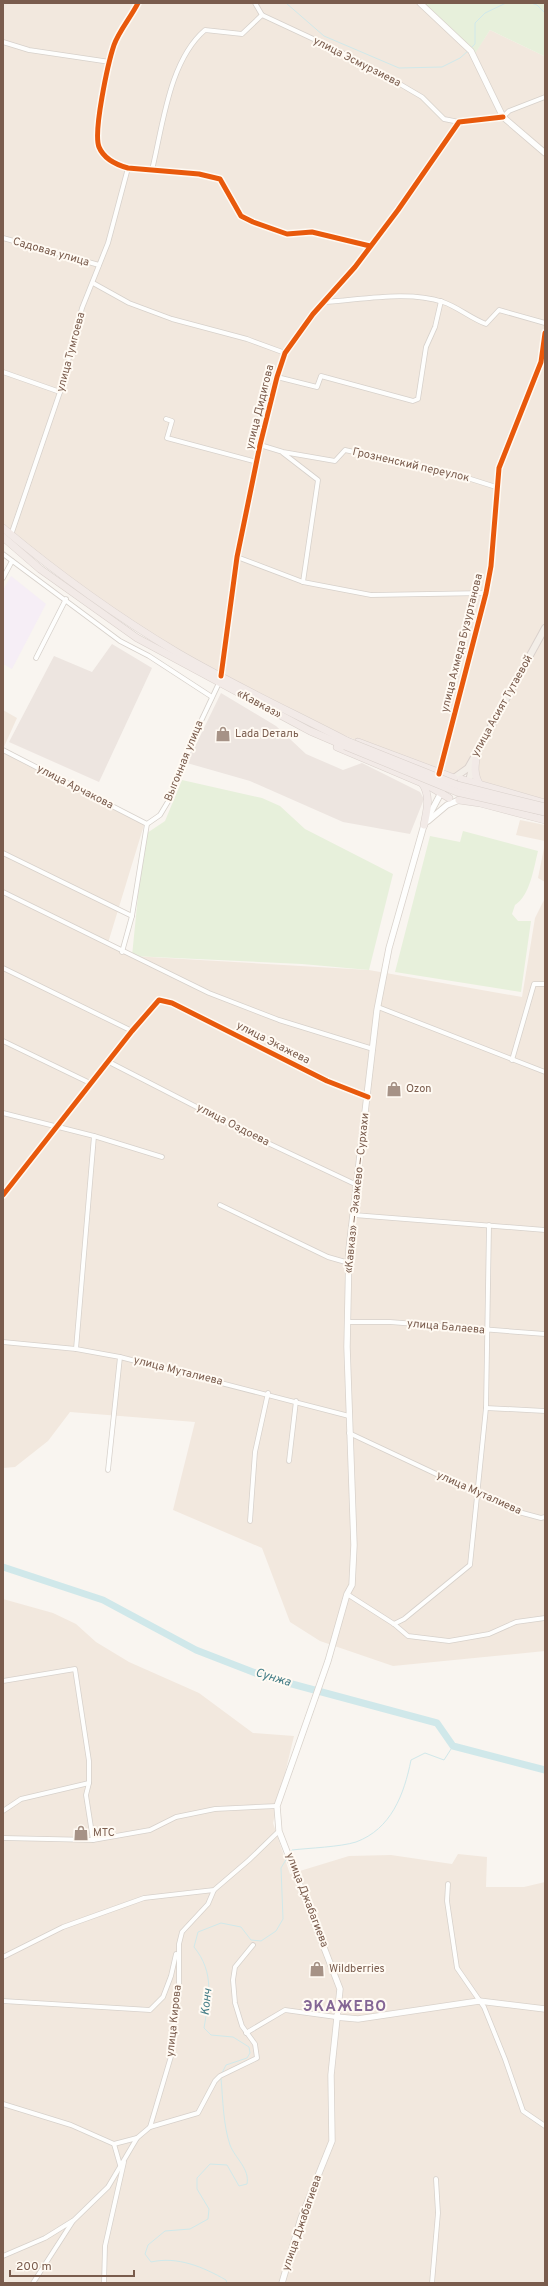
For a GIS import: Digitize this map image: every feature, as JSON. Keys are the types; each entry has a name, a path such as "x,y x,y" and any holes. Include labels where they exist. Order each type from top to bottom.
{"highway":[{"name":"«Кавказ»","path":"3,528 84,592 220,680 310,731 457,785 545,807"},
{"name":"«Кавказ»","path":"3,538 40,569 137,638 220,680 315,724 439,774 545,803"},
{"name":"«Кавказ»","path":"315,724 346,744 457,792 545,812"},
{"path":"310,731 344,751 422,783 449,798"},
{"path":"477,752 474,768 475,777 480,785"},
{"path":"422,783 426,789 428,802 424,825"},
{"path":"460,800 480,803 545,820"}],"main road":[{"path":"420,3 471,51 503,117 545,153"},
{"path":"459,122 503,117"},
{"name":"улица Дидигова","path":"220,680 237,557 260,445 277,377 285,353 398,210 459,122"},
{"name":"улица Асият Тутаевой","path":"445,785 461,781 545,628"},
{"path":"424,825 447,806 465,796 461,781 477,752"},
{"path":"445,785 445,793 449,798 460,800"},
{"name":"«Кавказ» — Экажево — Сурхахи","path":"304,1728 328,1661 347,1594 352,1585 354,1545 349,1433 347,1322 349,1263 378,1007 389,948 424,825 445,785"},
{"name":"улица Джабагиева","path":"282,2283 302,2218 332,2141 330,2075 340,1989 279,1831 277,1806 304,1728"},
{"path":"336,2017 358,2020 479,2001 545,2009"}],"street":[{"path":"138,3 114,44 110,62 97,136 99,148 107,158 117,165 128,168 199,174 220,179 241,216 287,234 312,232 370,246"},
{"path":"152,170 180,62 197,36 204,30 242,34 262,15 255,3"},
{"name":"улица Эсмурзиева","path":"262,15 338,50 422,97 444,119 459,122"},
{"path":"3,42 29,50 110,62"},
{"path":"503,117 508,111 545,97"},
{"name":"улица Тумгоева","path":"11,535 60,392 82,308 93,283 116,219 128,168"},
{"name":"Садовая улица","path":"3,238 99,265"},
{"path":"93,283 129,303 172,319 247,338 285,353"},
{"path":"324,302 417,296 442,301 471,319 486,324 499,310 545,323"},
{"path":"277,377 317,387 321,376 414,401 418,399 426,347 435,327 442,301"},
{"name":"улица Ахмеда Бузуртанова","path":"439,774 486,594 497,502 496,487 499,468 541,362 545,333"},
{"path":"3,372 60,392"},
{"path":"166,419 172,421 167,438 257,462"},
{"name":"Грозненский переулок","path":"260,445 282,452 335,461 345,450 458,475 496,487"},
{"path":"282,452 318,480 303,582"},
{"path":"3,554 66,599 120,641 149,656 212,697"},
{"path":"237,557 303,582 371,595 486,594"},
{"path":"3,578 12,561"},
{"path":"36,658 66,599"},
{"name":"Выгонная улица","path":"147,824 160,816 169,800 202,719 220,680"},
{"name":"улица Арчакова","path":"3,750 147,824"},
{"path":"122,952 132,916 147,824"},
{"path":"3,854 132,916"},
{"path":"3,892 122,952 209,993 279,1020 373,1049"},
{"path":"3,968 132,1031 3,1195"},
{"path":"512,1060 534,984 545,984"},
{"name":"улица Экажева","path":"132,1031 155,1002 159,1000 172,1003 327,1081 368,1097"},
{"path":"378,1007 545,1072"},
{"path":"3,1041 90,1083"},
{"name":"улица Оздоева","path":"109,1062 255,1137 357,1185"},
{"path":"3,1113 57,1128 94,1136 162,1157"},
{"path":"76,1349 94,1136"},
{"path":"220,1205 328,1257 349,1263"},
{"path":"354,1215 545,1230"},
{"path":"394,1624 404,1619 470,1564 486,1408 489,1330 487,1288 489,1225"},
{"name":"улица Балаева","path":"347,1322 390,1322 545,1334"},
{"name":"улица Муталиева","path":"3,1342 76,1349 120,1357 268,1393 349,1416"},
{"path":"108,1470 120,1357"},
{"path":"250,1521 255,1452 268,1393"},
{"path":"289,1462 296,1401"},
{"path":"486,1408 545,1411"},
{"name":"улица Муталиева","path":"349,1433 515,1511 541,1518 545,1517"},
{"path":"347,1594 394,1624 408,1636 448,1641 489,1634 516,1622 545,1618"},
{"path":"3,1681 75,1669 86,1739 89,1783 86,1795 92,1840"},
{"path":"3,1811 21,1799 89,1783"},
{"path":"3,1838 92,1840 150,1830 176,1817 215,1809 277,1806"},
{"path":"3,1957 63,1926 144,1898 214,1890 249,1860 279,1831"},
{"path":"448,1884 447,1901 458,1968 484,2007 523,2111 545,2126"},
{"name":"улица Кирова","path":"150,2127 172,2053 174,2017 179,1995 179,1944 182,1932 208,1904 214,1890"},
{"path":"3,2001 150,2010 163,1997 171,1976 179,1944"},
{"path":"3,2256 45,2238 74,2220 108,2187 137,2138 150,2127 198,2114 215,2081 220,2076 257,2058 255,2044 242,2026 235,2003 233,1980 235,1967 253,1945"},
{"path":"246,2033 285,2010 336,2017"},
{"path":"3,2104 71,2125 114,2144 137,2138"},
{"path":"114,2144 120,2166"},
{"path":"104,2283 105,2246 126,2156"},
{"path":"432,2283 438,2213 436,2179"},
{"path":"33,2283 74,2220"}],"shaded area":[{"path":"3,3 420,3 474,54 490,30 544,56 545,55 545,803 480,785 468,768 454,778 315,724 139,629 3,528"},
{"path":"11,576 46,604 12,669 3,664 3,590"},
{"path":"112,644 152,668 99,782 9,742 54,656 92,672"},
{"path":"221,693 276,726 306,754 343,770 362,763 420,792 424,799 410,834 343,822 250,781 187,763"},
{"path":"3,710 17,718 3,749"},
{"path":"3,752 144,825 108,943 132,956 369,970 522,997 535,918 545,898 545,1651 393,1666 320,1641 290,1622 262,1548 173,1510 195,1422 70,1412 48,1441 15,1467 3,1468"},
{"path":"520,820 545,825 545,841 516,835"},
{"path":"545,843 545,882 538,878"},
{"path":"3,1599 53,1613 76,1624 96,1642 129,1662 199,1693 253,1733 294,1736 273,1823 290,1874 349,1856 391,1855 452,1864 458,1854 487,1857 486,1887 524,1887 545,1882 545,2283 3,2283"}],"green space":[{"path":"420,3 545,3 545,55 544,56 490,30 474,55"},
{"path":"182,780 262,798 280,806 305,829 393,874 369,970 302,964 132,956 144,835 165,821"},
{"path":"463,831 538,851 528,888 520,901 515,905 512,914 518,921 531,921 521,992 395,972 430,836 460,842"}],"waterway":[{"path":"286,3 324,36 399,68 442,67 460,58 468,51"},
{"path":"472,47 475,44 475,23 485,13 506,3"},
{"path":"531,3 537,5 545,13"},
{"name":"Сунжа","path":"3,1567 103,1600 196,1650 266,1677 437,1723 453,1746 545,1770"},
{"name":"Конч","path":"290,1853 292,1850 349,1844 368,1836 387,1820 394,1809 400,1798 411,1760 425,1753 444,1760 453,1746"},
{"name":"Конч","path":"222,2073 226,2065 247,2058 250,2053 249,2047 233,2037 211,2035 204,2028 208,2006 209,1986 205,1966 194,1947 198,1932 221,1923 241,1927 251,1940 261,1941 276,1931 283,1919 281,1868 287,1858"},
{"name":"Конч","path":"221,2078 226,2129 232,2150 242,2164 246,2173 247,2184 239,2186 227,2165 210,2164 197,2178 197,2189 209,2209 208,2219 190,2229 165,2231 148,2245 145,2254 151,2262 171,2260 199,2267 226,2280 227,2283"}],"cycle path":[{"path":"138,3 116,40 108,66 98,127 99,147 104,155 115,163 128,168 199,174 220,179 241,216 253,222 287,234 312,232 370,246"},
{"path":"221,676 237,557 260,445 277,377 285,353 313,314 355,267 398,210 459,122 503,117"},
{"path":"439,774 486,593 491,566 499,468 541,362 545,333"},
{"path":"3,1195 132,1031 159,1000 172,1003 327,1081 368,1097"}],"place":[{"name":"Lada Dеталь","path":"223,734"},
{"name":"Ozon","path":"394,1089"},
{"name":"МТС","path":"81,1833"},
{"name":"Wildberries","path":"317,1969"}],"district":[{"name":"ЭКАЖЕВО","path":"345,2007"}]}
